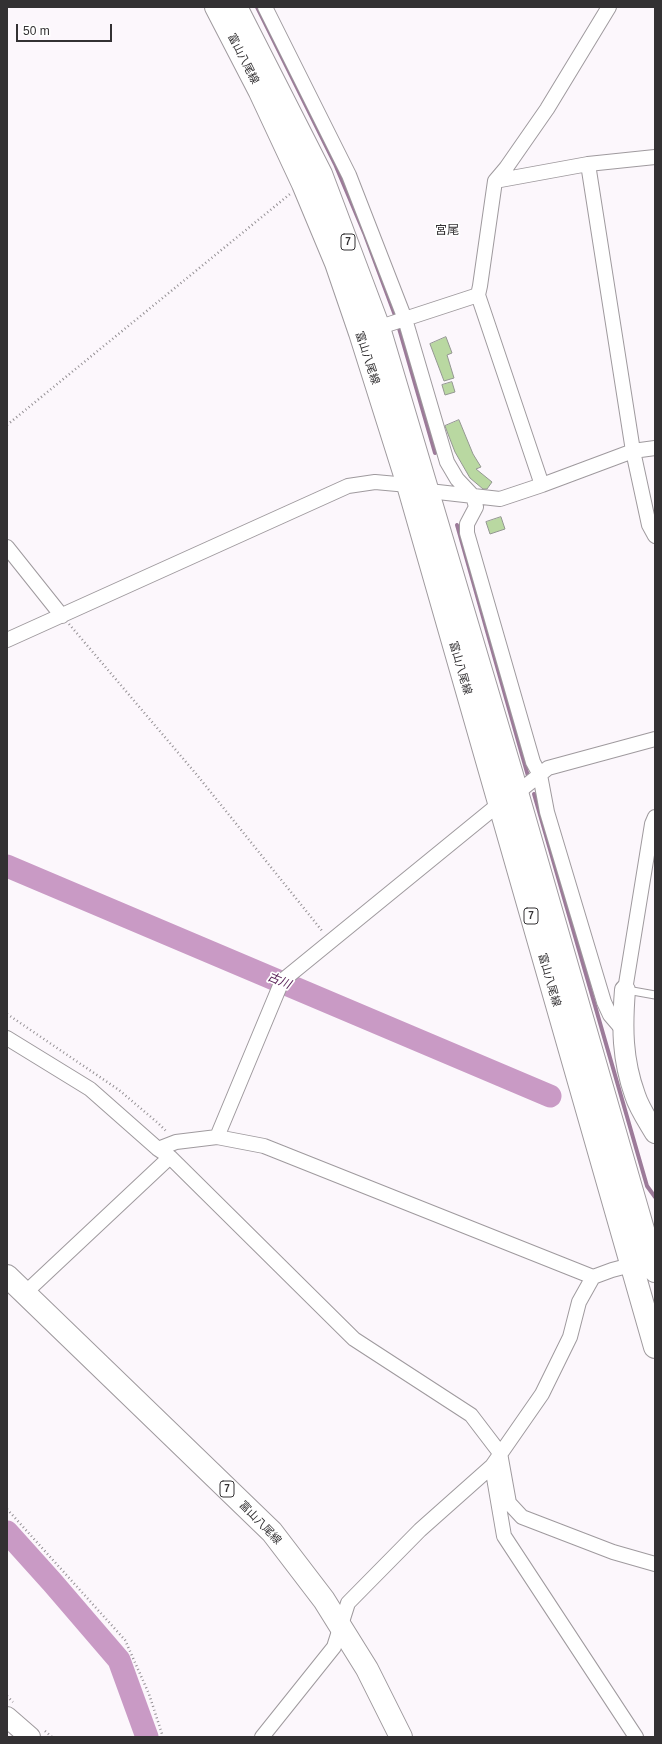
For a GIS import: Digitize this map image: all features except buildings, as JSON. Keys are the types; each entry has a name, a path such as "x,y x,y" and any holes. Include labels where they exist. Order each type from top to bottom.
{"main road":[{"name":"富山八尾線","path":"216,7 260,92 303,184 336,263 369,330 428,491 654,1262"},
{"name":"富山八尾線","path":"236,7 322,174 369,330 408,485 498,804 655,1347"},
{"name":"富山八尾線","path":"7,1276 272,1532 302,1570 340,1627 366,1670 401,1737"}],"street":[{"path":"265,7 349,175 405,319 447,462 456,479 473,496 476,507 467,524 467,532 533,762 540,775 547,812 604,1002 610,1015 622,1029"},
{"path":"542,485 478,295 495,181 506,168 547,109 609,7"},
{"path":"495,181 588,164 655,157"},
{"path":"588,164 634,451 649,525 655,536"},
{"path":"369,330 478,295"},
{"path":"7,640 348,486 375,482 408,485 428,491 500,498 542,485 634,451 655,448"},
{"path":"7,547 62,616"},
{"path":"217,1137 282,981 498,804 517,792 548,768 655,739"},
{"path":"655,817 652,824 625,990 622,1029 626,1061 635,1096 655,1133"},
{"path":"7,1038 90,1089 158,1149 170,1157 340,1327 354,1339 471,1415 500,1453 509,1503 522,1517 613,1552 655,1564"},
{"path":"158,1149 176,1142 217,1137 264,1146 593,1277"},
{"path":"25,1293 170,1157"},
{"path":"262,1737 334,1647 348,1603 420,1530 492,1466 542,1394 570,1337 579,1302 593,1277 631,1265 654,1262"},
{"path":"492,1466 504,1536 636,1737"},
{"path":"7,1718 30,1737"}],"lane":[{"path":"625,990 655,995"}],"path":[{"path":"7,425 303,184"},
{"path":"62,616 197,775 330,941"},
{"path":"7,1509 125,1640 149,1694 163,1737"}],"waterway":[{"path":"257,7 335,164 365,235 396,318 435,453"},
{"path":"457,525 528,776"},
{"path":"534,794 647,1186 655,1197"},
{"name":"古川","path":"7,866 550,1096"},
{"path":"7,1532 119,1660 147,1737"}],"district":[{"name":"宮尾","path":"447,231"}]}
